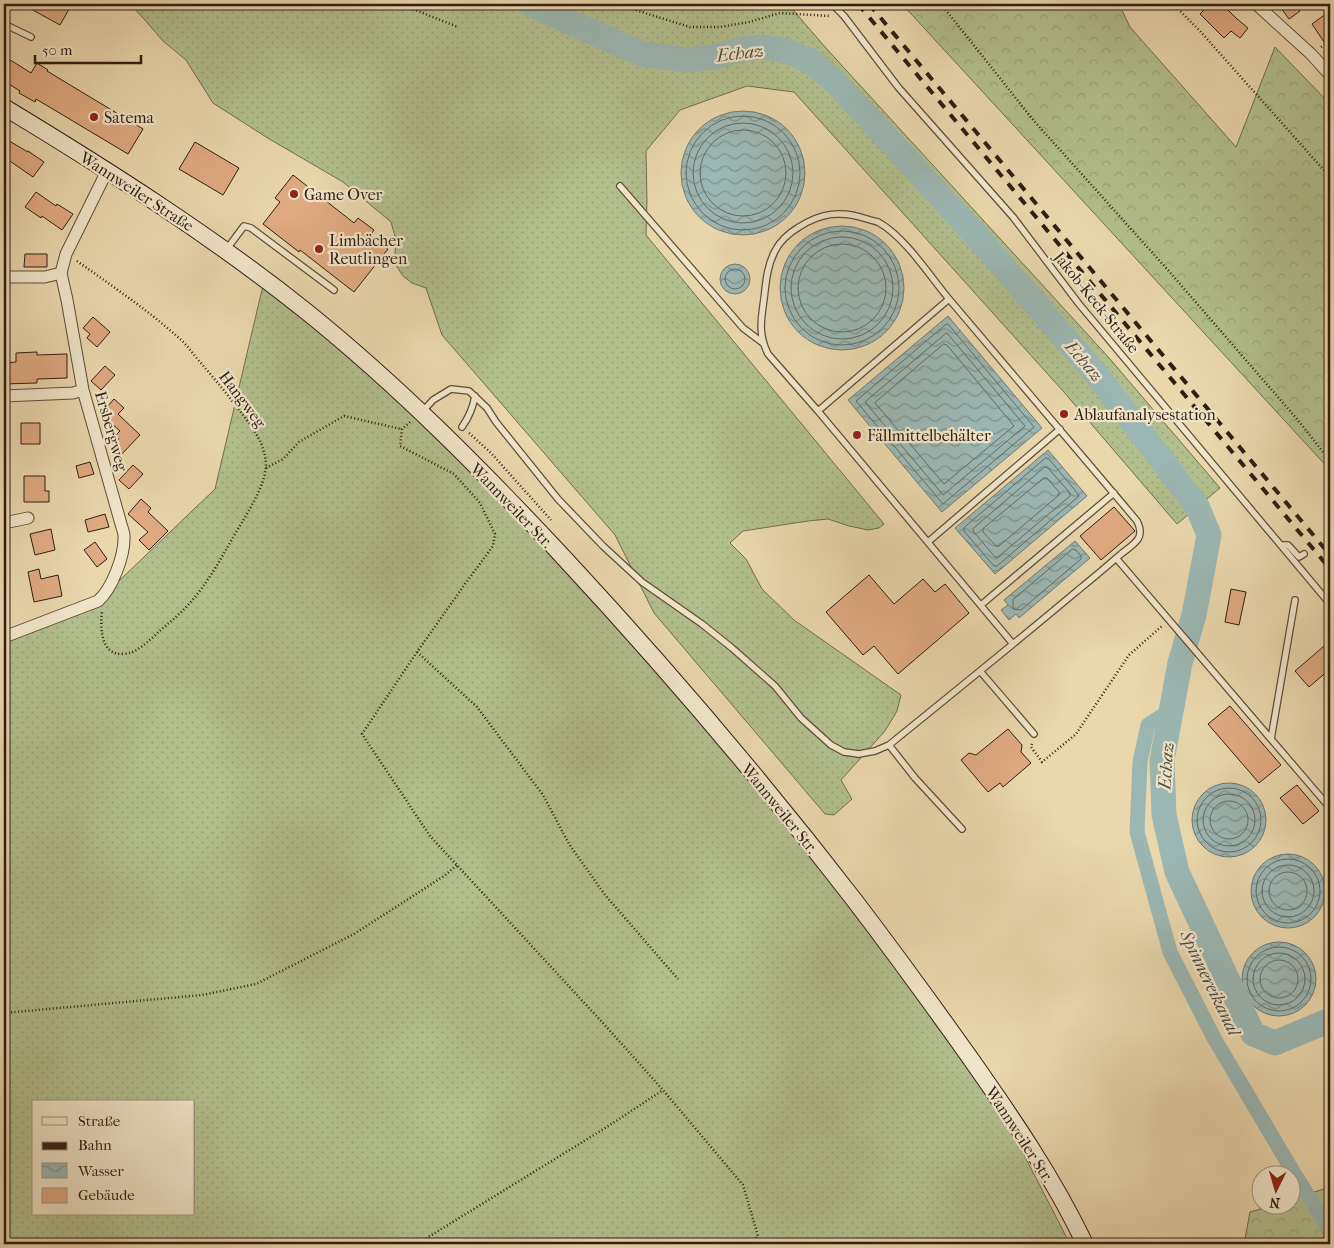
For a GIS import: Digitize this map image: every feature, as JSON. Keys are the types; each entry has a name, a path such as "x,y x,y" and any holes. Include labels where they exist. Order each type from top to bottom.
{"main road":[{"name":"Wannweiler Straße","path":"4,107 107,170 187,223 266,280"},
{"name":"Wannweiler Str.","path":"266,280 346,345 422,414 503,494 633,633 722,737 829,868 901,962 1002,1103 1052,1182 1085,1244"}],"street":[{"path":"1256,4 1311,54 1330,75"},
{"name":"Ersbergweg","path":"105,595 119,561 124,535 83,390 61,274 66,254 107,170"},
{"path":"4,277 45,277 61,274"},
{"path":"4,396 73,393 83,390"},
{"path":"4,523 28,518"},
{"path":"4,637 98,601 105,595"}],"lane":[{"name":"Jakob-Keck-Straße","path":"832,4 844,16 898,88 1013,217 1079,304 1330,604"},
{"path":"4,24 31,37"},
{"path":"620,186 742,328 763,343"},
{"path":"422,414 433,400 451,389 469,391 487,408 496,422 558,499 603,546 642,582 702,624 739,654 775,686 801,718 831,746 844,752 859,754 875,751 889,745 980,671 1013,644 1116,558 1137,541 1140,535 1137,521 949,299 915,256 895,235 877,222 857,215 842,213 826,215 810,220 784,238 776,249 767,274 762,310 761,333 763,343 768,354 1013,644"},
{"path":"226,250 244,226 251,228 334,290"},
{"path":"818,411 949,299"},
{"path":"462,427 473,409 475,396"},
{"path":"928,542 1060,429"},
{"path":"982,605 1114,493"},
{"path":"1282,545 1288,545 1299,557 1304,554"},
{"path":"1116,558 1330,808"},
{"path":"1271,739 1295,600"},
{"path":"980,671 1034,734"},
{"path":"889,745 962,829"}],"path":[{"path":"400,4 458,27"},
{"path":"616,4 690,27 720,27 780,13 844,16"},
{"path":"941,4 1034,121 1167,268 1330,460"},
{"path":"1173,4 1199,30 1330,177"},
{"name":"Hangweg","path":"66,254 125,295 181,340 226,392 250,424 260,440 265,455 266,468 262,484 250,508 208,580 194,600 183,611 139,648 130,653 119,654 112,652 106,646 101,634 101,614 105,595"},
{"path":"422,414 402,429 400,446 454,474 480,503 495,534 494,546 417,652 362,734 430,836 663,1090 743,1185 758,1236 751,1244"},
{"path":"266,468 283,459 300,442 344,416 402,429"},
{"path":"1034,734 1031,748 1042,762 1076,734 1129,654 1169,621"},
{"path":"417,652 477,707 543,795 569,844 605,895 678,979"},
{"path":"4,1013 202,995 256,984 354,934 444,876 457,865"},
{"path":"417,1244 610,1125 663,1090"}],"green space":[{"path":"130,4 788,4 1110,359 1220,488 1177,524 1063,391 794,92 747,86 680,110 646,151 646,235 884,524 879,528 868,530 828,519 808,521 743,531 730,543 746,559 762,589 794,620 901,695 897,711 885,731 841,780 852,799 834,815 825,814 654,613 615,535 442,335 426,288 412,283 403,276 396,265 396,240 391,222 343,182 266,137 213,103 186,60 163,41"},
{"path":"902,4 1119,4 1130,27 1236,147 1275,47 1330,104 1330,470"},
{"path":"265,277 415,404 693,705 868,928 1005,1118 1070,1244 4,1244 4,637 98,601 215,489"},
{"path":"1330,1187 1330,1244 1244,1244 1250,1212 1252,1211 1252,1216 1302,1216 1302,1196"}],"water":[{"path":"743,111 767,116 787,129 800,149 805,173 800,197 787,217 767,230 743,235 719,230 699,217 686,197 681,173 686,149 699,129 719,116"},
{"path":"842,226 866,230 886,244 900,264 904,288 900,312 886,332 866,346 842,350 818,346 798,332 784,312 780,288 784,264 798,244 818,230"},
{"path":"735,264 746,268 750,279 746,290 735,294 724,290 720,279 724,268"},
{"path":"948,316 1042,428 942,512 848,400"},
{"path":"1048,450 1087,496 995,574 955,528"},
{"path":"1075,541 1090,558 1019,618 1016,614 1009,620 1001,610 1008,605 1004,600"},
{"path":"1222,783 1236,783 1250,789 1260,799 1266,813 1264,834 1250,851 1236,857 1222,857 1208,851 1198,841 1192,827 1192,813 1198,799 1208,789"},
{"path":"1281,854 1295,854 1309,860 1319,870 1325,884 1323,905 1309,922 1295,928 1281,928 1267,922 1257,912 1251,898 1251,884 1257,870 1267,860"},
{"path":"1272,942 1286,942 1300,948 1310,958 1316,972 1314,993 1300,1010 1286,1016 1272,1016 1258,1010 1248,1000 1242,986 1242,972 1248,958 1258,948"}],"building":[{"path":"22,4 72,4 60,25"},
{"path":"1210,4 1222,4 1248,28 1240,38 1231,31 1224,38 1200,14"},
{"path":"1278,4 1294,4 1300,11 1289,19"},
{"path":"1330,11 1330,51 1312,24"},
{"path":"4,56 31,73 37,63 47,71 143,129 128,154 36,99 35,102 19,93 20,91 4,81"},
{"path":"4,138 44,162 33,177 4,157"},
{"path":"195,142 239,168 223,195 179,169"},
{"path":"293,175 354,223 358,218 374,230 370,236 388,249 354,292 263,224 280,202 275,198"},
{"path":"36,192 56,206 57,204 73,214 62,230 25,207"},
{"path":"25,254 47,254 47,267 24,267"},
{"path":"93,317 110,332 97,347 87,338 90,334 83,328"},
{"path":"37,352 37,355 67,354 67,378 37,379 37,383 4,384 4,363 16,362 16,353"},
{"path":"105,366 115,375 101,390 91,381"},
{"path":"114,399 124,408 118,414 140,435 119,457 110,448 119,439 115,436 120,431 101,414"},
{"path":"21,423 40,423 40,444 21,444"},
{"path":"90,462 94,474 79,478 76,466"},
{"path":"133,465 143,474 129,489 119,480"},
{"path":"24,476 45,476 45,491 49,491 49,502 24,502"},
{"path":"141,499 151,508 148,512 168,531 149,550 139,540 148,532 128,514"},
{"path":"1114,507 1135,531 1101,560 1080,536"},
{"path":"105,514 109,527 88,532 85,520"},
{"path":"51,529 55,550 35,555 30,534"},
{"path":"95,542 107,559 97,567 84,550"},
{"path":"39,569 41,579 58,575 62,596 34,602 28,572"},
{"path":"869,575 894,604 923,579 935,592 945,584 969,613 898,674 874,646 863,655 826,612"},
{"path":"1231,589 1246,592 1239,625 1225,622"},
{"path":"1330,641 1330,669 1309,687 1295,671"},
{"path":"1230,706 1281,765 1259,783 1208,724"},
{"path":"1008,729 1022,745 1021,752 1031,763 1003,787 1000,783 988,792 961,760 969,753 976,755"},
{"path":"1297,785 1319,811 1303,824 1280,798"}],"waterway":[{"name":"Echaz","path":"531,4 642,54 687,60 714,57 742,49 763,47 787,51 812,62 834,81 981,241 1096,374 1197,506 1209,535 1194,615 1180,663 1162,760 1164,815 1177,872 1253,1034 1275,1043 1330,1020"},
{"name":"Spinnereikanal","path":"1171,710 1148,725 1140,762 1137,832 1170,952 1214,1038 1295,1175 1330,1230"}],"railway":[{"path":"858,4 1330,569"},
{"path":"869,4 1330,555"}],"place":[{"name":"Satema","path":"94,117"},
{"name":"Game Over","path":"294,194"},
{"name":"Limbächer Reutlingen","path":"319,249"},
{"name":"Ablaufanalysestation","path":"1064,414"},
{"name":"Fällmittelbehälter","path":"857,435"}]}
